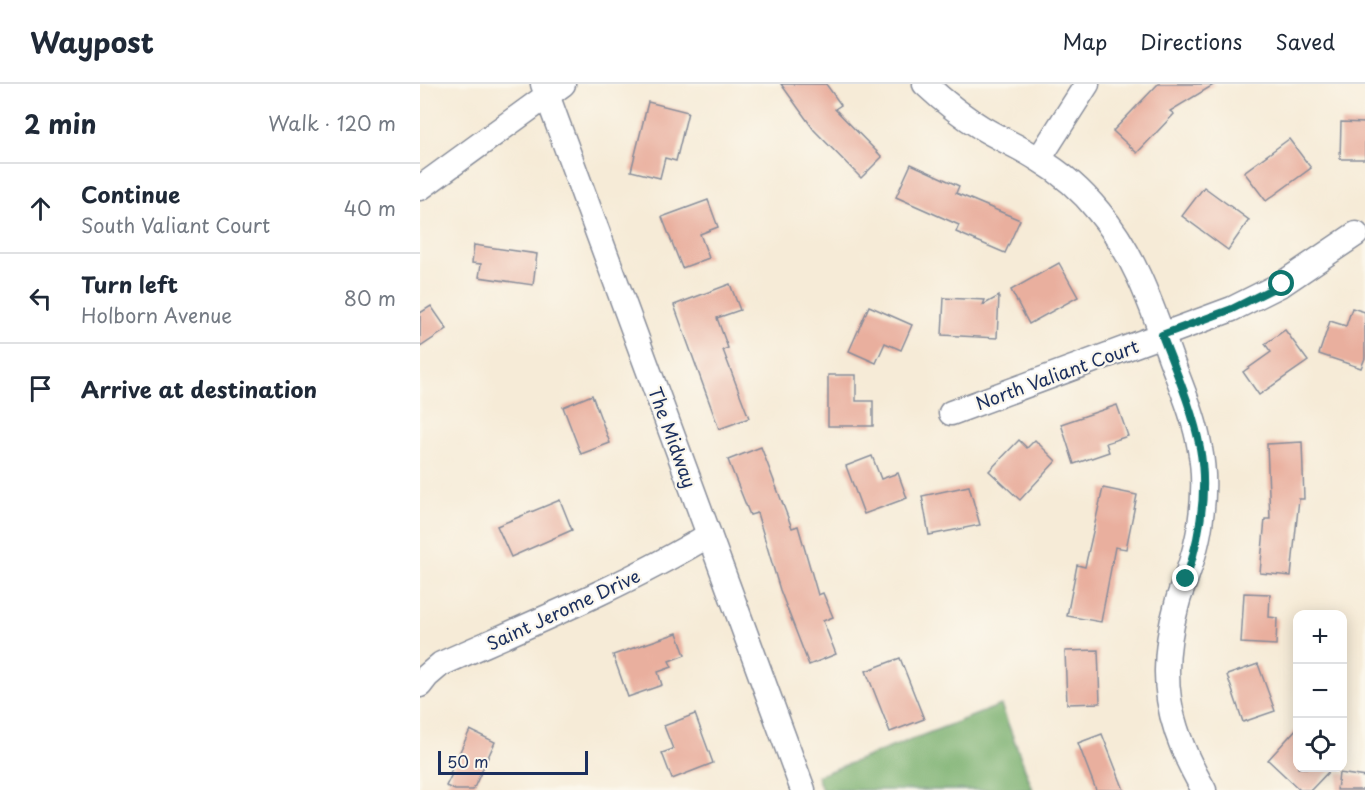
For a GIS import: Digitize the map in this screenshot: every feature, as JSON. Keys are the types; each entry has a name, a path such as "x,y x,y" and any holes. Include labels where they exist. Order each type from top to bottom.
{"street":[{"path":"925,84 941,99 980,127 1039,159 1072,184 1119,237 1135,266 1191,413 1200,449 1203,483 1202,515 1195,550 1169,632 1166,666 1168,698 1175,729 1188,762 1204,790"},
{"path":"1039,159 1087,84"},
{"path":"420,188 551,88"},
{"name":"The Midway","path":"551,88 709,536 803,790"},
{"name":"North Valiant Court","path":"951,413 1232,309 1282,284 1356,234"},
{"name":"Saint Jerome Drive","path":"420,685 441,664 607,590 670,559 709,536"}],"green space":[{"path":"1001,705 1033,790 822,790 817,776"}],"building":[{"path":"781,84 826,84 841,105 835,109 882,157 861,178 814,130"},
{"path":"1158,84 1215,84 1170,111 1174,114 1137,153 1113,131"},
{"path":"648,102 688,112 676,161 665,158 660,178 631,171"},
{"path":"1341,122 1365,123 1365,159 1340,159"},
{"path":"1289,139 1311,168 1266,201 1244,172"},
{"path":"911,164 959,186 956,193 1020,220 1005,253 956,232 959,225 896,197"},
{"path":"1204,187 1249,220 1228,250 1182,216"},
{"path":"708,200 718,227 700,234 709,258 682,268 662,217"},
{"path":"474,245 537,254 533,285 479,277 481,264 472,263"},
{"path":"1059,263 1078,297 1029,324 1011,290"},
{"path":"730,284 740,310 717,318 728,348 723,350 749,418 719,429 674,305"},
{"path":"999,296 997,338 942,335 944,298 985,300 983,305"},
{"path":"431,306 447,329 420,347 420,313"},
{"path":"869,306 912,325 901,350 885,343 876,363 849,351"},
{"path":"1352,308 1365,312 1365,358 1361,368 1319,354 1330,321 1346,326"},
{"path":"1285,330 1308,361 1259,395 1243,372 1271,352 1265,344"},
{"path":"828,375 856,375 856,401 873,401 873,426 828,426"},
{"path":"592,395 610,443 581,454 563,407"},
{"path":"1117,405 1128,436 1106,443 1109,452 1074,464 1061,424"},
{"path":"1019,440 1027,448 1035,440 1056,461 1020,500 989,471"},
{"path":"1302,442 1304,499 1299,499 1291,576 1260,573 1265,519 1270,519 1267,444"},
{"path":"761,447 792,528 798,526 818,595 823,593 833,617 823,621 836,654 809,665 780,590 757,513 750,515 728,460"},
{"path":"872,456 881,479 898,473 907,498 864,514 846,466"},
{"path":"969,486 980,525 929,535 922,496"},
{"path":"1103,488 1137,495 1126,549 1115,547 1101,622 1067,616 1077,565 1085,567"},
{"path":"560,500 572,530 511,557 497,526"},
{"path":"1244,593 1270,594 1269,617 1277,618 1276,645 1241,643"},
{"path":"677,633 685,655 669,661 672,667 658,672 662,685 628,697 613,655"},
{"path":"1098,650 1100,703 1067,704 1065,651"},
{"path":"900,658 924,719 890,732 866,671"},
{"path":"1258,664 1275,711 1243,722 1227,675"},
{"path":"695,714 713,763 672,779 662,753 673,749 664,726"},
{"path":"470,730 495,742 473,790 455,790 446,786"},
{"path":"1293,732 1293,772 1328,772 1311,790 1300,790 1268,760"},
{"path":"1102,734 1124,790 1096,790 1078,743"},
{"path":"1339,773 1365,777 1365,790 1337,790"}],"route":[{"path":"1186,579 1202,515 1203,483 1200,449 1191,413 1162,335 1232,309 1282,284"}]}
